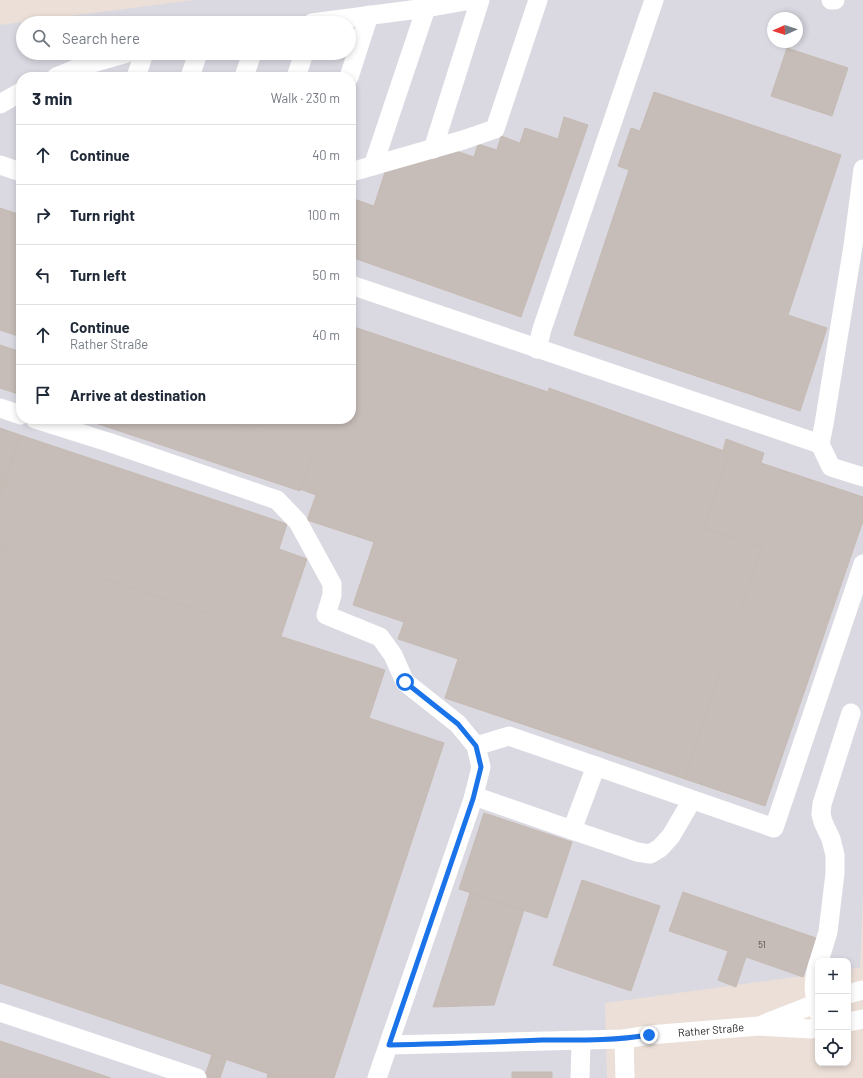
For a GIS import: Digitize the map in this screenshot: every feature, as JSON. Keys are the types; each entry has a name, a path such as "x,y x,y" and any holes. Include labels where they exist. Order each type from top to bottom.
{"street":[{"path":"356,17 426,8 471,0"},
{"path":"433,149 480,0"},
{"path":"356,171 433,149 495,129 538,0"},
{"path":"537,349 542,329 654,0"},
{"path":"373,166 426,8"},
{"path":"356,55 369,15"},
{"path":"83,71 110,60"},
{"path":"138,72 142,60"},
{"path":"192,72 196,60"},
{"path":"246,72 250,60"},
{"path":"298,72 302,60"},
{"path":"351,72 354,60"},
{"path":"0,104 16,95"},
{"path":"0,165 16,170"},
{"path":"863,169 850,262 820,444 831,467 863,476"},
{"path":"356,287 820,444"},
{"path":"0,408 16,413"},
{"path":"51,424 277,500 298,522 332,584 332,595 326,615 380,637 393,654 405,682 458,724 476,746 481,767 474,796 389,1045 376,1078"},
{"path":"476,746 509,736 774,828 863,564"},
{"path":"820,958 828,932 835,873 835,855 831,839 823,822 821,814 822,804 851,713"},
{"path":"572,830 596,766"},
{"path":"474,796 636,852 650,854 660,848 671,836 692,800"},
{"path":"815,975 815,999"},
{"path":"851,993 863,990"},
{"name":"Rather Straße","path":"759,1026 807,1006 815,1007"},
{"path":"0,1012 197,1078"},
{"path":"851,1021 863,1019"},
{"name":"Rather Straße","path":"389,1045 624,1039 649,1035 759,1026 811,1029 815,1028"},
{"path":"624,1039 625,1078"},
{"path":"580,1078 581,1041"}],"shaded area":[{"path":"194,0 863,0 863,895 860,968 851,969 851,958 815,958 815,974 605,1003 607,1078 0,1078 0,25 16,23 16,60 356,60 356,16 70,16"}],"building":[{"path":"787,48 848,68 832,116 771,96"},
{"path":"654,92 841,155 788,315 827,328 800,411 574,335 629,170 618,166 631,128 640,131"},
{"path":"564,117 588,125 521,317 356,259 356,200 374,206 386,169 453,150 474,157 478,144 497,150 501,136 520,143 525,128 558,139"},
{"path":"0,208 16,213 16,335 0,330"},
{"path":"356,328 548,392 549,388 730,453 703,528 762,548 685,779 445,698 458,659 398,639 404,622 353,605 374,542 307,520 316,495 300,489 313,450 236,424 356,424"},
{"path":"0,345 16,350 16,393 0,388"},
{"path":"98,424 236,424 313,450 300,491"},
{"path":"0,428 20,435 12,459 0,455"},
{"path":"20,435 287,524 279,549 307,559 281,636 0,546 0,495"},
{"path":"726,439 764,453 761,463 863,497 863,521 765,806 685,779 762,548 703,528 730,453 723,451"},
{"path":"0,455 12,459 0,495"},
{"path":"0,546 385,670 369,718 444,743 334,1078 281,1078 0,983"},
{"path":"484,813 572,842 547,918 459,889"},
{"path":"582,880 660,906 631,991 553,965"},
{"path":"683,892 816,938 803,977 746,957 736,987 718,980 728,951 669,931"},
{"path":"470,893 524,910 494,1005 433,1007"},
{"path":"0,1041 111,1078 0,1078"},
{"path":"212,1055 226,1060 220,1078 204,1078"},
{"path":"512,1072 552,1072 552,1078 512,1078"},
{"path":"268,1074 281,1078 267,1078"}],"route":[{"path":"405,682 458,724 476,746 481,767 473,799 389,1045 543,1040 581,1041 624,1039 649,1035"}]}
